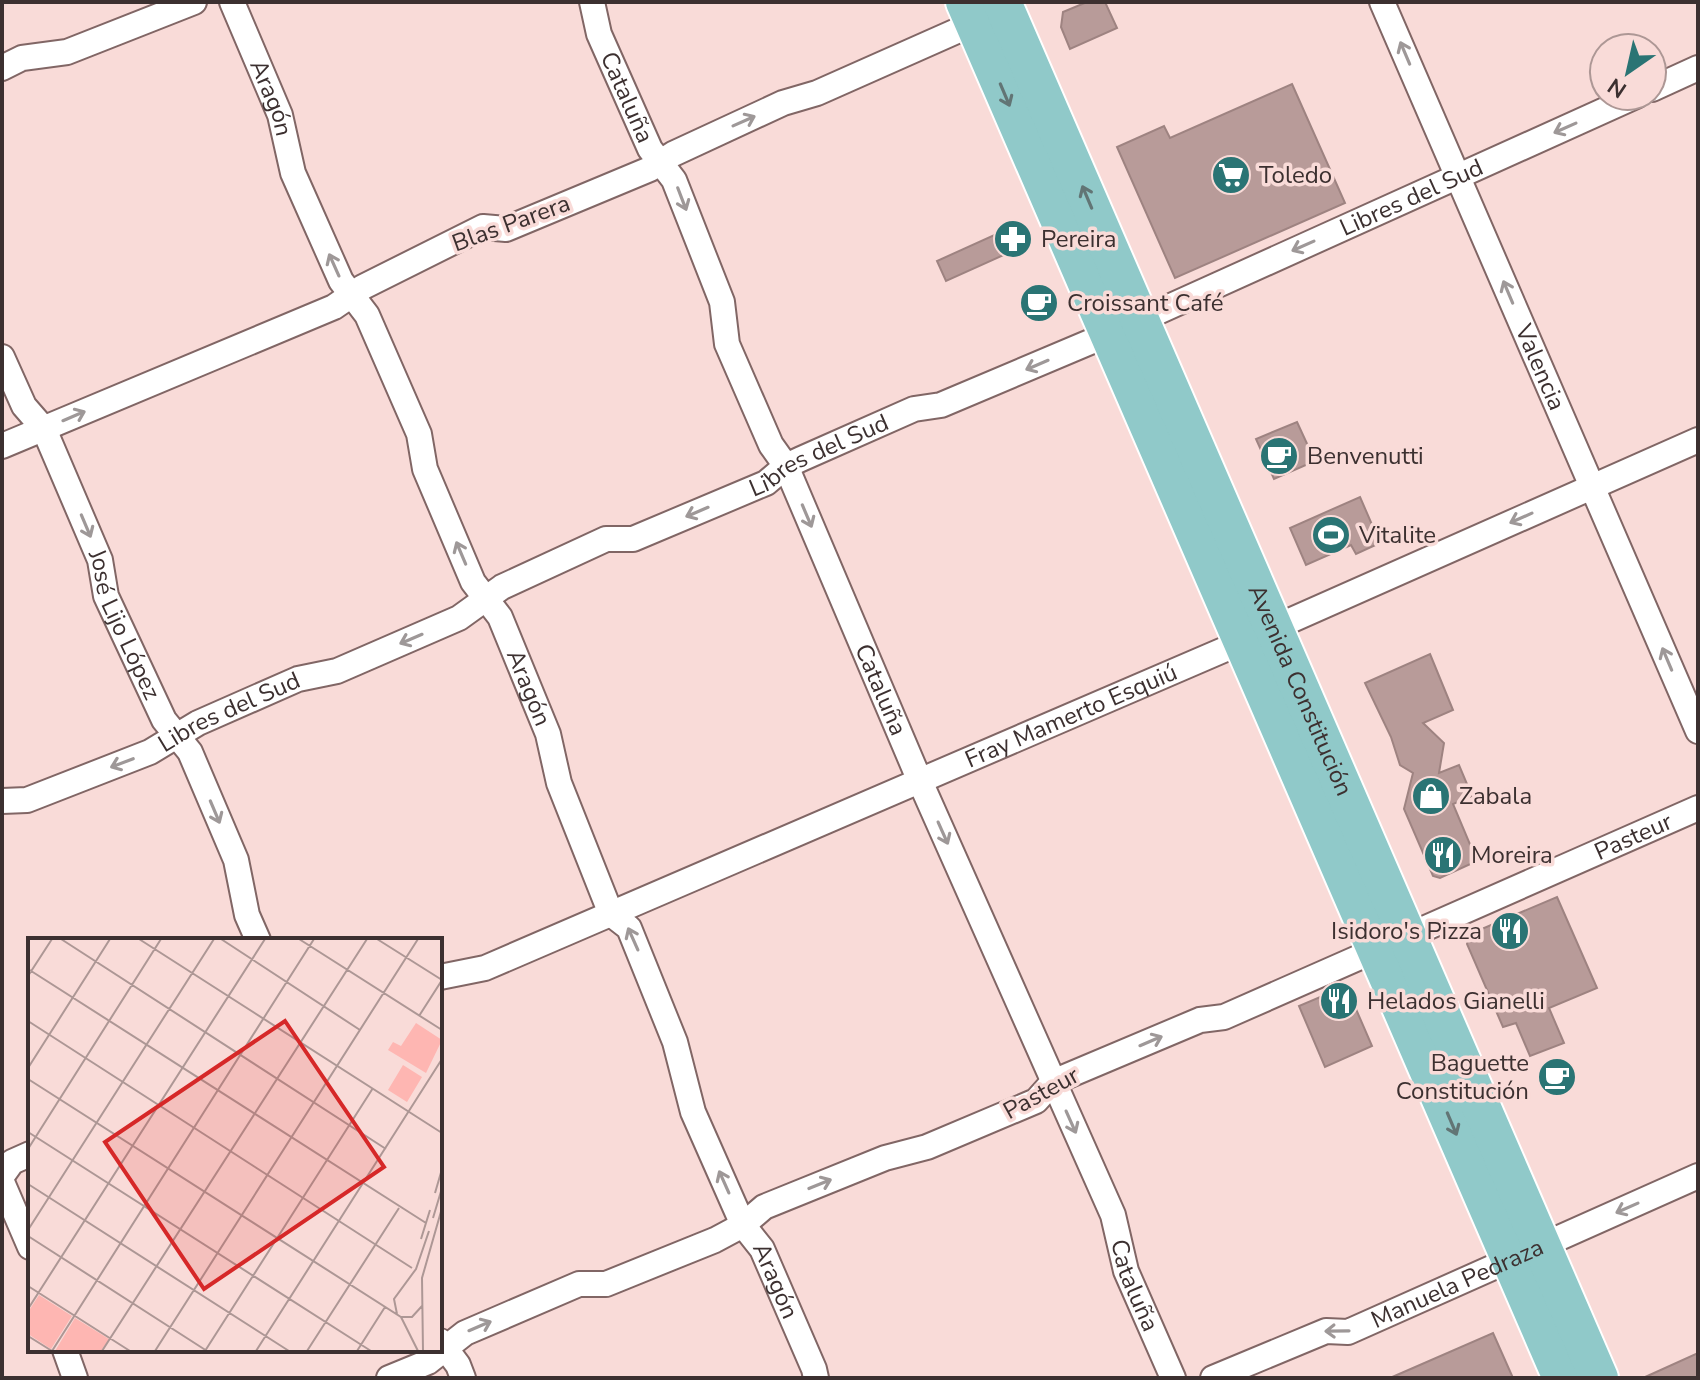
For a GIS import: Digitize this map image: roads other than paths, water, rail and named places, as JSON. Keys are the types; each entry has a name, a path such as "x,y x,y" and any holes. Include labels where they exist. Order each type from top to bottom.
{"main road":[{"name":"Avenida Constitución","path":"994,8 1124,327 1526,1253 1599,1378"},
{"name":"Avenida Constitución","path":"1526,1253 1562,1378"}],"street":[{"path":"2,68 22,58 67,52 194,2"},
{"name":"Aragón","path":"232,2 280,115 293,173 341,281 367,315 408,407 419,434 425,469 473,582 500,617 548,734 559,783 611,914 629,928 675,1042 693,1112 743,1225 762,1249 816,1378"},
{"name":"Cataluña","path":"592,2 599,34 650,149 674,180 722,302 727,344 771,445 786,466 919,779 1113,1215 1126,1271 1173,1378"},
{"name":"Valencia","path":"1382,2 1698,731"},
{"name":"Blas Parera","path":"2,446 334,307 363,287 483,227 506,229 650,169 673,154 783,103 817,93 994,8"},
{"path":"1668,82 1698,68"},
{"name":"Libres del Sud","path":"2,801 27,800 150,752 198,723 298,679 337,671 459,618 502,587 606,539 633,539 766,483 786,466 914,409 941,405 1124,327 1601,112"},
{"name":"José Lijo López","path":"2,357 24,406 44,429 100,560 106,596 164,720 190,752 236,860 247,915 257,938"},
{"name":"Fray Mamerto Esquiú","path":"442,977 485,968 1258,635 1698,440"},
{"name":"Pasteur","path":"443,1344 579,1284 606,1284 715,1240 743,1225 764,1207 885,1158 927,1147 1036,1101 1053,1082 1200,1020 1224,1017 1698,808"},
{"path":"28,1155 12,1162 2,1179 28,1242"},
{"name":"Manuela Pedraza","path":"1213,1378 1326,1331 1348,1332 1698,1176"},
{"path":"443,1344 463,1378"},
{"path":"66,1352 75,1378"},
{"name":"Pasteur","path":"389,1378 428,1362 436,1352"}],"place":[{"name":"Toledo","path":"1231,175"},
{"name":"Pereira","path":"1013,239"},
{"name":"Croissant Café","path":"1039,303"},
{"name":"Benvenutti","path":"1279,456"},
{"name":"Vitalite","path":"1331,535"},
{"name":"Zabala","path":"1431,796"},
{"name":"Moreira","path":"1443,855"},
{"name":"Isidoro's Pizza","path":"1510,931"},
{"name":"Helados Gianelli","path":"1339,1001"},
{"name":"Baguette Constitución","path":"1557,1077"}]}
